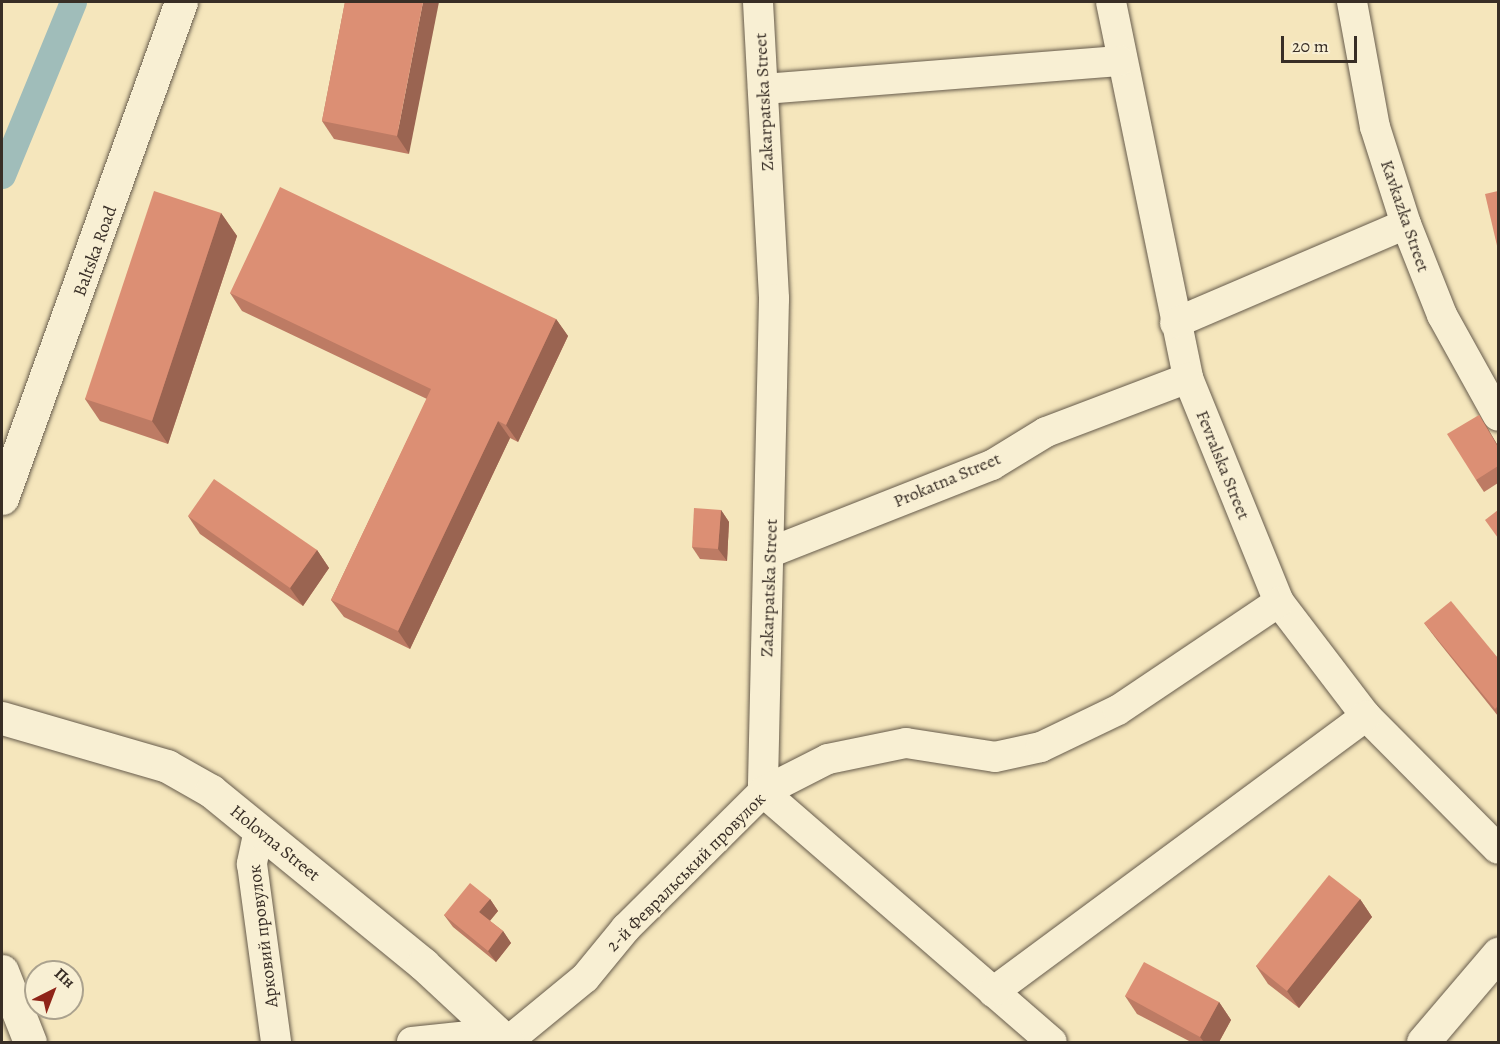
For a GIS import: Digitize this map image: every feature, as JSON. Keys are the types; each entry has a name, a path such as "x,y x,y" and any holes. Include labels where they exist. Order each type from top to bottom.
{"street":[{"name":"Baltska Road","path":"2,498 181,2"},
{"name":"Zakarpatska Street","path":"759,2 774,299 771,552 763,792"},
{"name":"Fevralska Street","path":"1111,2 1120,61 1188,378 1279,602 1366,716 1498,849"},
{"name":"Kavkazka Street","path":"1352,2 1375,127 1406,224 1442,315 1494,400"},
{"path":"763,89 1120,61"},
{"path":"1175,323 1406,224"},
{"name":"Prokatna Street","path":"771,552 992,465 1046,432 1188,378"},
{"name":"2-й Февральський провулок","path":"503,1039 585,978 626,928 763,792 828,759 906,743 995,757 1041,747 1118,710 1279,602"},
{"path":"993,992 1366,716"},
{"name":"Holovna Street","path":"2,718 167,766 211,791 503,1039"},
{"path":"763,792 1052,1042"},
{"name":"Арковий провулок","path":"259,830 252,864 276,1042"},
{"path":"1423,1042 1498,954"},
{"path":"2,971 30,1042"},
{"path":"412,1042 503,1039"}],"building":[{"path":"345,2 423,2 397,136 322,121"},
{"path":"280,187 556,319 506,425 498,421 398,631 331,600 431,389 230,293"},
{"path":"154,191 221,213 152,421 85,399"},
{"path":"1498,191 1498,250 1485,194"},
{"path":"1479,415 1498,447 1498,466 1476,480 1447,434"},
{"path":"214,479 317,550 290,588 188,516"},
{"path":"694,508 721,510 718,549 692,547"},
{"path":"1498,510 1498,538 1485,520"},
{"path":"1451,601 1498,658 1498,706 1495,709 1424,623"},
{"path":"1329,875 1360,899 1287,991 1256,966"},
{"path":"470,883 490,899 479,912 503,931 488,951 444,915"},
{"path":"1144,962 1219,1002 1200,1037 1125,996"}],"waterway":[{"path":"2,175 73,2"}]}
